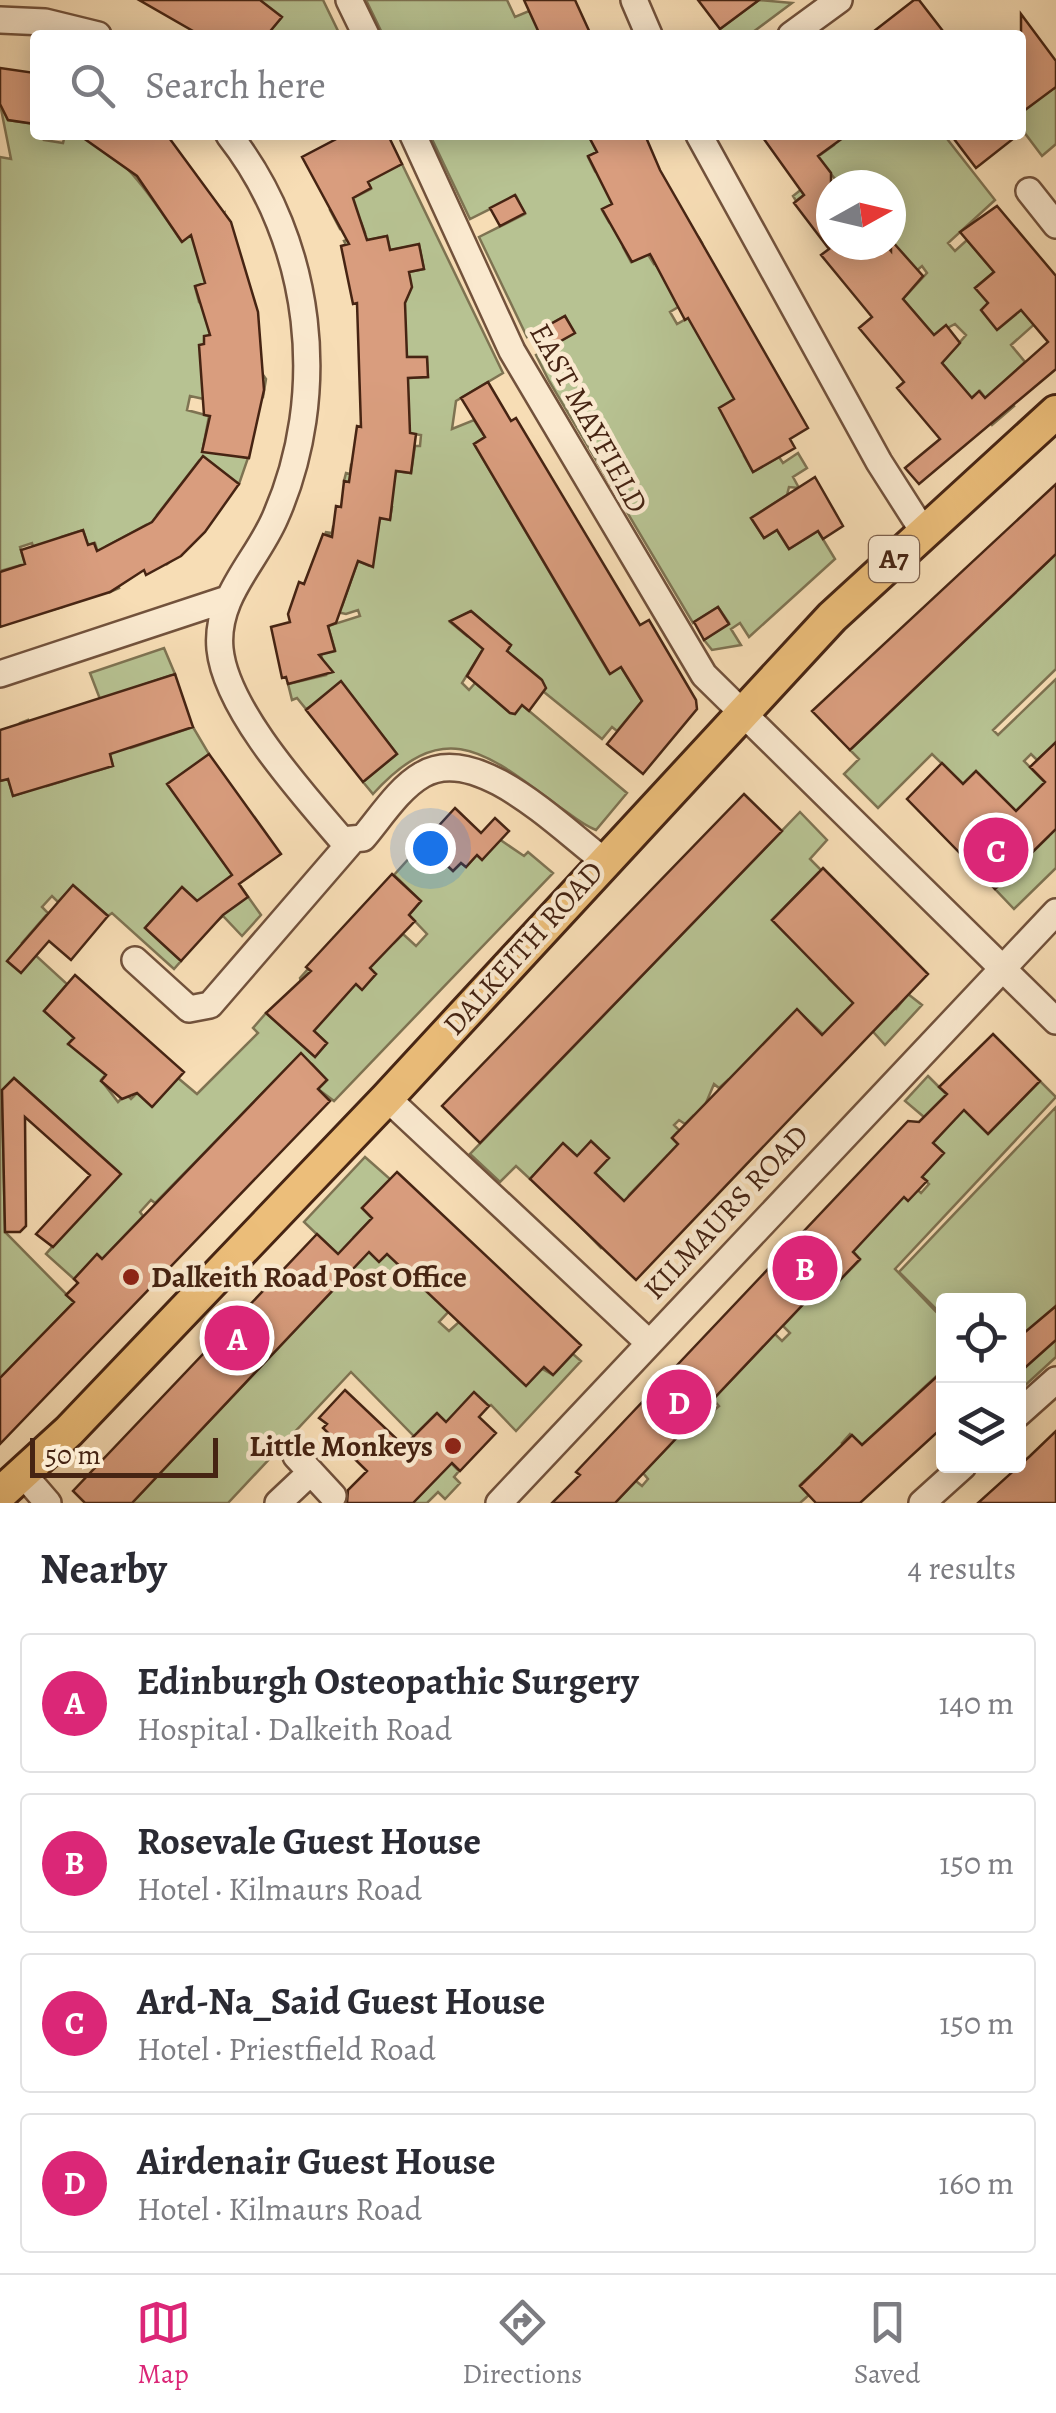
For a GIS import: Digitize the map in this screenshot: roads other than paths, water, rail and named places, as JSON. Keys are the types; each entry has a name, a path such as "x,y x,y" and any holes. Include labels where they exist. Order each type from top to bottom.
{"main road":[{"name":"DALKEITH ROAD","path":"11,1484 387,1098 740,714 923,531 1056,412"}],"street":[{"path":"349,0 364,30"},
{"path":"634,0 647,30"},
{"path":"798,30 839,0"},
{"path":"0,20 44,22 77,30"},
{"path":"232,140 265,190 284,233 300,294 307,367 300,438 286,492 267,534 227,599 220,649 234,692 342,840 363,838 423,774 462,766 488,775 603,860"},
{"name":"EAST MAYFIELD","path":"415,140 512,352 704,674 740,714 1056,1020"},
{"path":"702,140 879,462 923,531"},
{"path":"1028,191 1056,225"},
{"path":"0,674 227,599"},
{"path":"135,960 189,1009 210,1005 350,842"},
{"name":"KILMAURS ROAD","path":"499,1503 1056,912"},
{"path":"387,1098 648,1342"},
{"path":"1026,1407 1056,1380"},
{"path":"278,1503 303,1464 333,1496"},
{"path":"922,1503 955,1473"},
{"path":"11,1484 48,1503"}],"place":[{"name":"Ard-Na_Said Guest House","path":"996,850"},
{"name":"Rosevale Guest House","path":"805,1268"},
{"name":"Dalkeith Road Post Office","path":"131,1277"},
{"name":"Edinburgh Osteopathic Surgery","path":"237,1338"},
{"name":"Airdenair Guest House","path":"679,1402"},
{"name":"Little Monkeys","path":"453,1446"}]}
